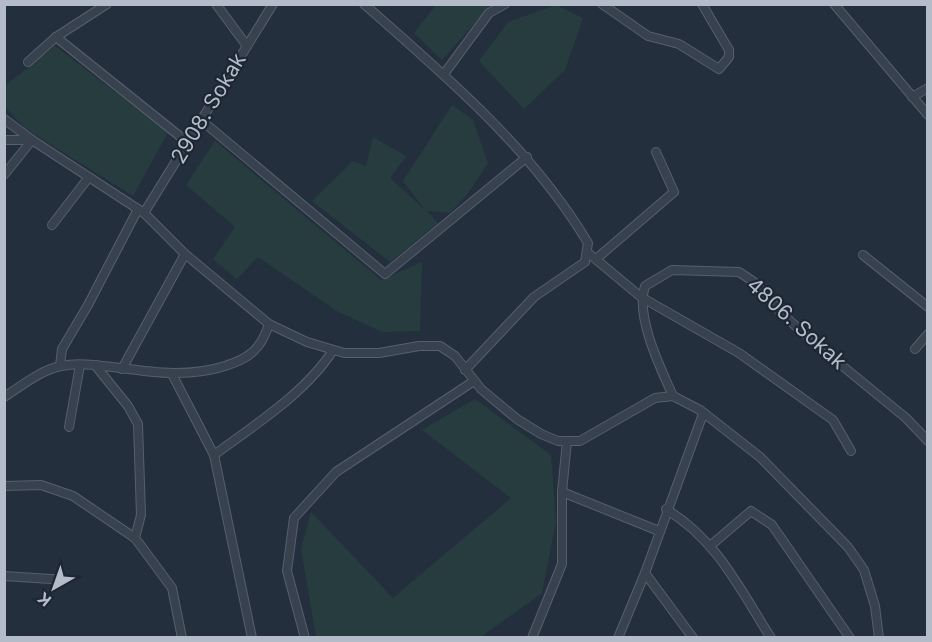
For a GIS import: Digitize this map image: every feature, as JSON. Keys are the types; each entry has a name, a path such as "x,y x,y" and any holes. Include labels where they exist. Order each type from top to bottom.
{"street":[{"path":"28,62 56,37 107,4"},
{"path":"216,4 247,45"},
{"name":"2908. Sokak","path":"60,366 62,349 141,211 188,142 273,4"},
{"path":"364,4 444,74 526,157 576,223 588,243 585,262 534,297 465,370"},
{"path":"444,74 489,13 505,4"},
{"path":"602,4 648,36 680,44 719,69 729,57 729,50 702,4"},
{"path":"834,4 927,115"},
{"path":"56,37 188,142"},
{"path":"912,97 927,88"},
{"path":"4,119 32,140 141,211 185,254 269,324 307,342 344,353 379,353 419,346 440,346 455,356 474,381 517,419 541,434 567,441 580,441 655,398 673,396"},
{"path":"201,120 385,274 526,157"},
{"path":"4,140 32,140"},
{"path":"4,175 32,140"},
{"path":"596,259 674,192 656,152"},
{"path":"52,225 89,177"},
{"path":"587,252 641,297 739,353 833,420 851,451"},
{"path":"122,369 185,254"},
{"path":"863,255 927,307"},
{"name":"4806. Sokak","path":"641,297 645,286 672,270 739,272 754,282 782,314 823,350 906,418 927,441"},
{"path":"641,297 658,361 673,396 703,414 760,458 848,547 864,570 875,606 879,638"},
{"path":"4,397 38,376 60,366 94,365 172,374 204,373 243,360 263,342 269,324"},
{"path":"915,349 927,334"},
{"path":"214,455 263,418 322,367 333,350"},
{"path":"69,427 80,365"},
{"path":"94,365 128,406 138,424 141,515 135,538"},
{"path":"172,374 214,455 252,638"},
{"path":"305,638 287,572 294,518 336,472 474,381"},
{"path":"618,638 645,573 666,509 703,414"},
{"path":"532,638 562,564 562,492 567,441"},
{"path":"4,486 41,485 73,496 135,538 172,588 182,638"},
{"path":"562,492 659,531"},
{"path":"666,509 692,525 722,560 771,638"},
{"path":"710,546 751,511 772,525 850,638"},
{"path":"645,573 693,638"},
{"path":"4,576 66,580"}],"green space":[{"path":"436,5 491,5 442,60 414,33"},
{"path":"556,5 583,18 565,70 524,109 479,61 508,22"},
{"path":"55,46 168,132 133,196 26,129 5,107 5,86"},
{"path":"452,105 473,120 488,163 469,192 450,213 427,211 438,223 390,262 312,201 353,161 366,166 373,137 406,156 390,178 425,210 403,181"},
{"path":"215,141 381,280 422,262 420,331 382,332 337,311 258,257 237,279 213,259 235,227 186,185"},
{"path":"475,399 551,455 556,521 542,593 481,637 316,637 301,549 311,512 393,598 511,498 422,430"}]}
